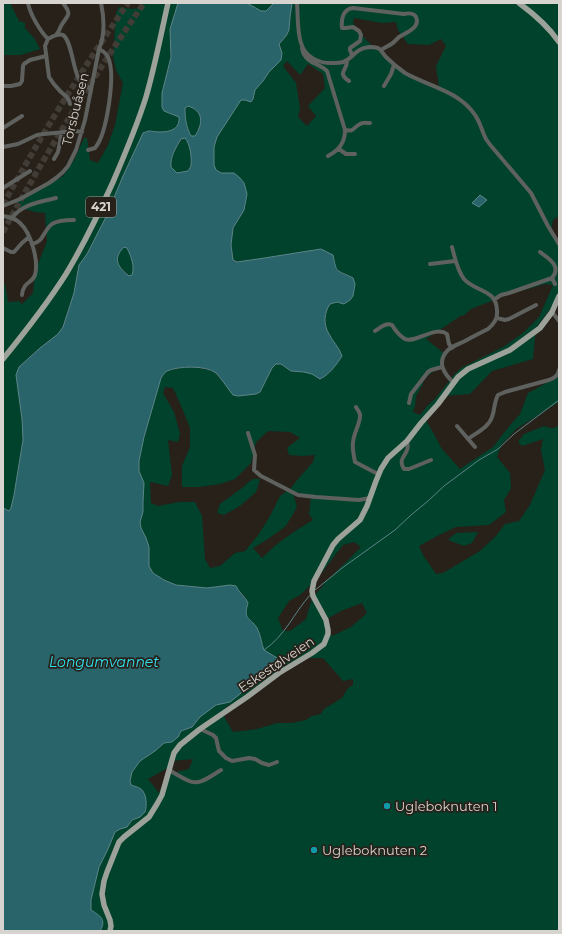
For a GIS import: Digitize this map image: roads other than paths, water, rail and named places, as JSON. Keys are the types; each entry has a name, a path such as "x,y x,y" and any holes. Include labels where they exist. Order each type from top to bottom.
{"main road":[{"name":"421","path":"3,355 35,315 64,272 93,219 120,159 139,108 168,3"},
{"name":"421","path":"3,359 37,317 55,291 66,274 95,220 122,160 144,104 154,68 168,3"},
{"path":"519,3 545,24 559,42"},
{"name":"Eskestølveien","path":"110,931 110,920 102,894 107,872 119,842 153,812 162,795 173,756 177,749 191,735 279,673 324,644 328,634 328,625 312,593 314,581 333,545 360,520 368,506 378,474 388,458 407,441 458,377 468,369 504,354 540,328 552,312 559,296"}],"street":[{"path":"28,3 34,19 48,39"},
{"path":"63,3 68,10 68,18 61,26 58,34 48,39 45,46 50,77 60,91 68,98 70,104"},
{"name":"Torsbuåsen","path":"3,206 20,199 56,178 68,166 79,144 101,44 103,21 102,3"},
{"path":"297,3 299,37 302,52 306,58 323,67 327,71 345,130 344,139 339,148 328,156"},
{"path":"352,55 350,48 360,41 361,35 353,27 342,28 343,15 348,9 353,8 413,14 416,17 414,28 381,50"},
{"path":"56,35 64,36 67,41 78,77 91,90"},
{"path":"301,44 309,56 319,62 330,63 342,63 359,50 371,47 377,48 381,50 394,65 404,72 456,97 470,109 478,120 486,139 531,193 559,244"},
{"path":"88,150 95,148 99,143 108,112 110,68 108,56 99,48"},
{"path":"3,86 20,84 22,81 24,64 30,60 46,56"},
{"path":"347,60 348,63 342,75 349,81"},
{"path":"384,86 394,65"},
{"path":"3,128 22,116"},
{"path":"345,130 353,131 360,124 370,123"},
{"path":"3,147 18,144 37,135 75,131 82,132"},
{"path":"54,159 58,152 62,132"},
{"path":"339,148 346,154 355,154"},
{"path":"3,188 30,171"},
{"path":"12,218 19,210 31,204 56,198"},
{"path":"3,216 12,218 21,223 32,244 36,260 36,272 33,280 25,286 22,295"},
{"path":"32,244 39,242 53,224 74,220"},
{"path":"3,248 14,252 29,237"},
{"path":"452,247 455,261 464,279 474,287 486,291 495,299 497,306 497,318 488,329 452,348 445,354 442,367 447,376 454,383"},
{"path":"495,299 500,295 552,278 557,270 555,266 540,252"},
{"path":"430,264 455,261"},
{"path":"552,278 555,284"},
{"path":"497,318 505,320 509,319 536,305"},
{"path":"552,312 558,318"},
{"path":"375,331 389,324 392,325 403,338 410,340 441,331 447,334 449,344 452,348"},
{"path":"409,403 412,394 428,372 442,367"},
{"path":"468,439 491,420 498,395 549,380 558,373 559,370"},
{"path":"356,406 360,415 360,421 355,432 353,443 355,462 378,474"},
{"path":"457,426 475,447"},
{"path":"248,433 255,455 254,470 261,476 298,495 359,500 370,498"},
{"path":"407,441 408,450 402,460 404,469 409,469 431,460"},
{"path":"200,729 213,735 216,738 219,751 226,758 232,761 249,758 269,765 277,762"},
{"path":"169,770 189,782 197,782 210,777 221,770"}],"water":[{"name":"Longumvannet","path":"178,3 247,3 261,11 266,11 274,3 292,3 289,30 279,44 282,53 281,60 269,72 255,90 251,102 241,100 217,137 214,147 214,165 216,170 221,173 234,173 240,178 244,183 247,194 244,210 233,228 231,245 233,260 237,262 321,249 333,255 335,266 338,271 353,278 355,284 353,296 350,300 344,304 337,302 330,304 325,315 327,330 342,356 330,372 320,379 312,374 291,371 281,364 276,364 272,368 260,392 256,394 238,396 233,395 216,373 206,369 185,367 172,369 166,372 161,378 144,437 139,461 139,471 144,483 143,512 140,522 149,547 149,566 153,573 176,585 207,588 230,585 236,586 248,603 246,612 247,615 257,628 264,650 284,663 257,678 230,702 216,705 200,717 192,727 181,731 178,737 172,742 164,743 140,761 132,772 130,781 131,785 140,788 143,791 146,800 146,809 140,817 132,820 127,827 115,832 99,867 91,900 91,910 102,918 103,924 100,931 3,931 3,508 9,511 11,508 23,440 22,419 16,375 19,367 58,334 63,327 74,293 79,265 87,254 106,217 143,133 149,131 170,131 178,125 179,117 164,111 162,107 162,93 171,57 170,29","holes":["188,106 197,111 200,118 200,127 195,136 191,136 187,126 185,108","185,138 188,144 191,155 191,166 188,171 177,173 171,167 171,159 181,139","124,247 127,248 133,265 132,275 129,276 119,266 117,259 120,251"]},
{"path":"480,195 487,200 479,207 472,203"}],"waterway":[{"path":"314,591 342,568 395,530 444,486 479,460 498,449 514,434 559,400"},
{"path":"264,650 284,631 310,595"}],"tunnel":[{"path":"3,205 63,102 128,3"},
{"path":"3,232 70,116 144,3"}],"place":[{"name":"Ugleboknuten 1","path":"387,806"},
{"name":"Ugleboknuten 2","path":"314,850"}]}
